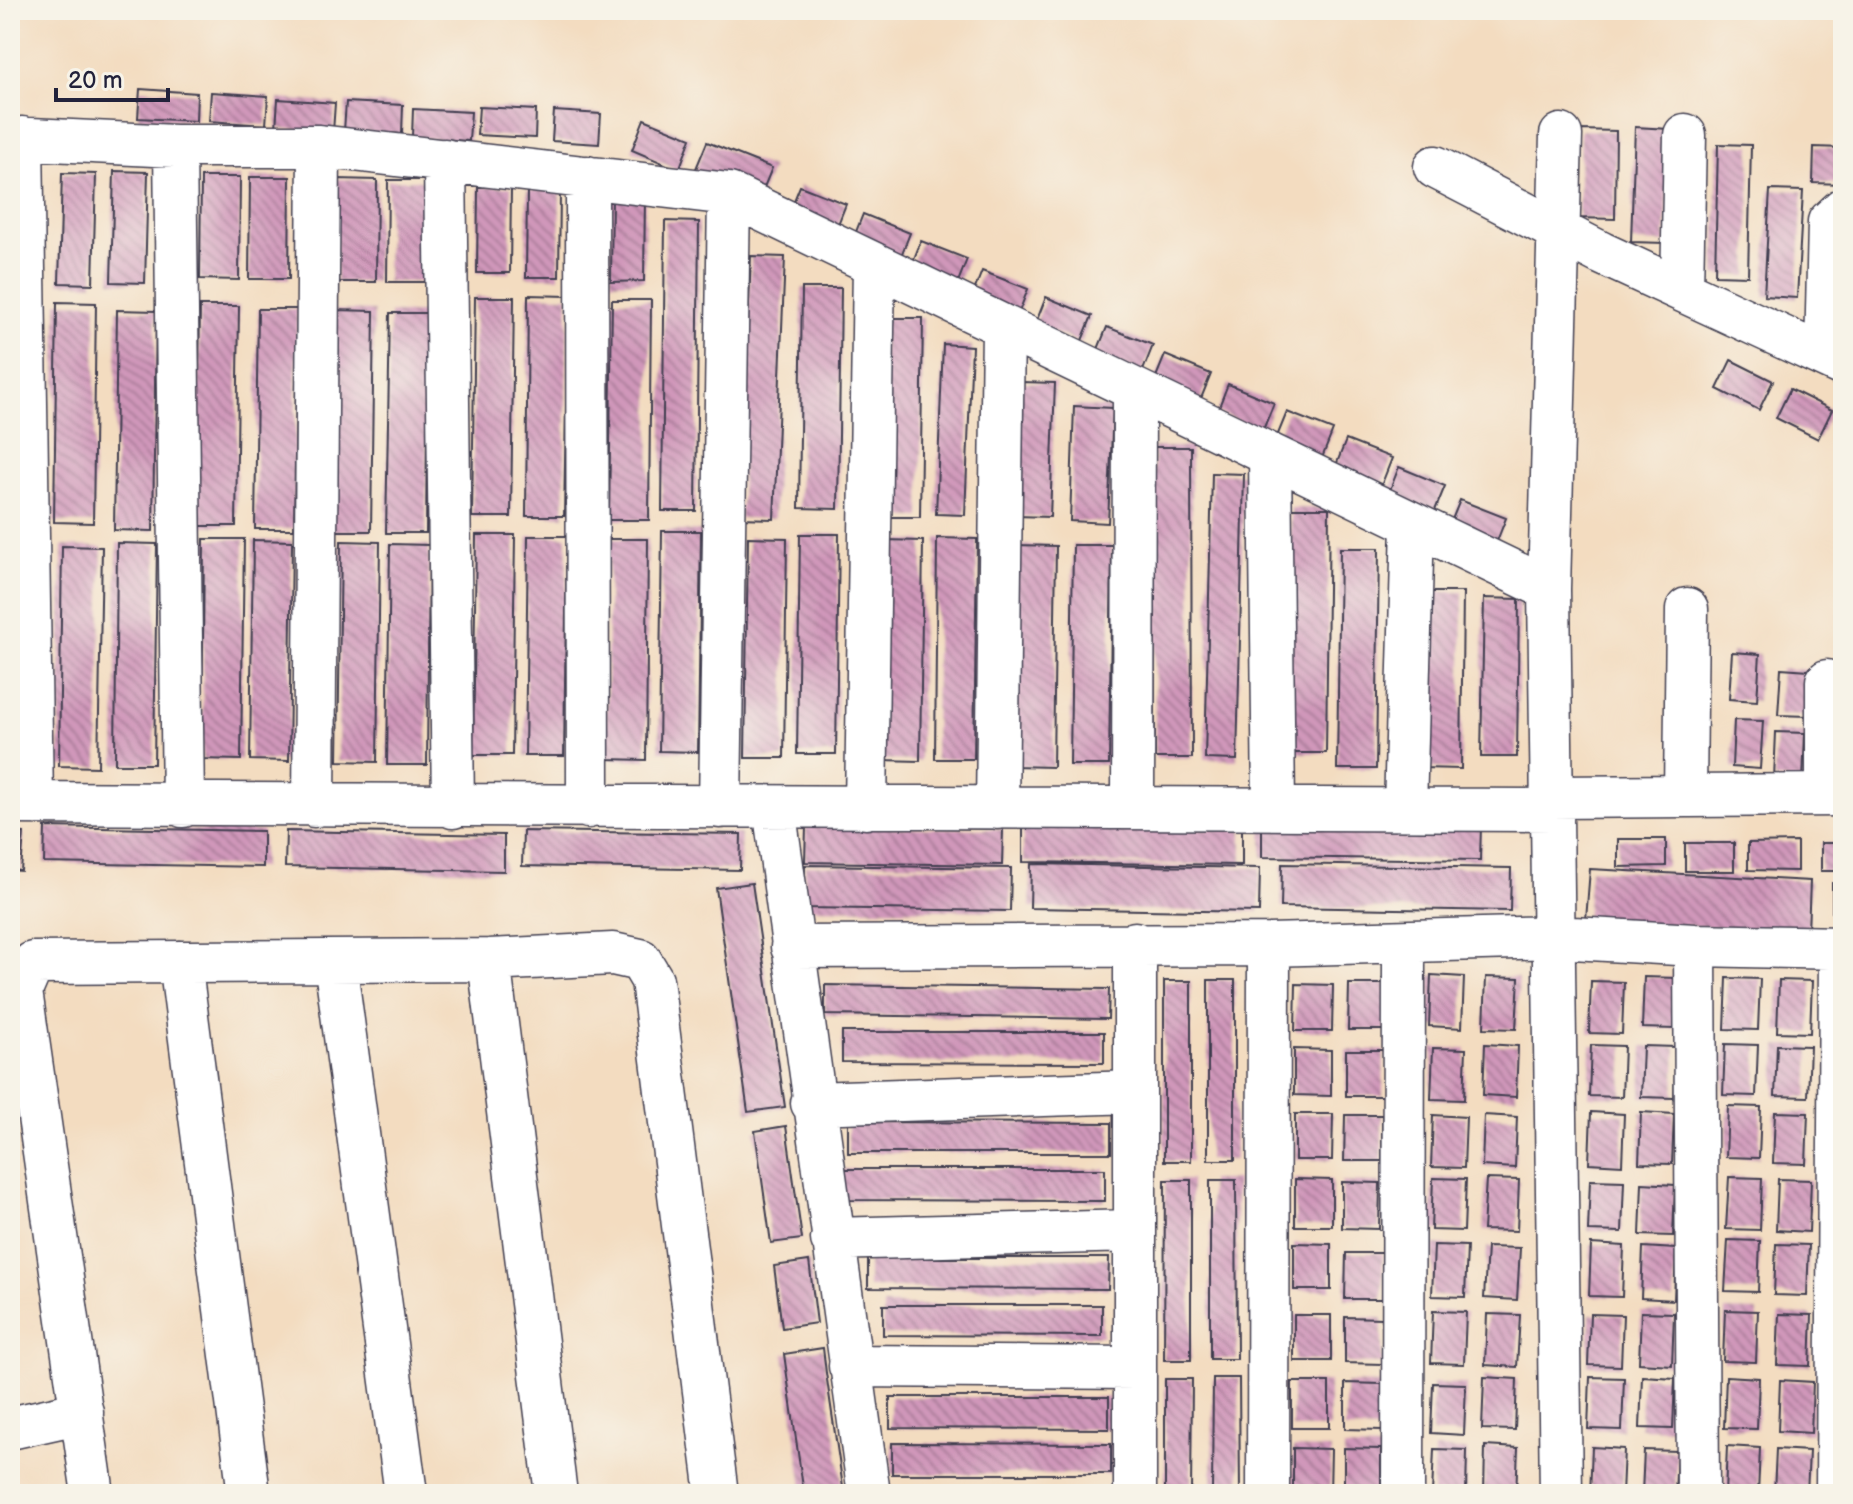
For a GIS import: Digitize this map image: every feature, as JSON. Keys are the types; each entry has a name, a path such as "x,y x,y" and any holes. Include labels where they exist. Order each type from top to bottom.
{"street":[{"path":"1561,135 1555,230 1549,589 1561,1494"},
{"path":"1682,290 1685,135"},
{"path":"1549,589 729,194 319,146 175,146 16,138 21,803 1405,809 1685,796 1835,795 1827,681"},
{"path":"175,146 183,806"},
{"path":"314,806 319,146"},
{"path":"445,160 453,807"},
{"path":"1435,167 1555,230 1834,360 1829,222 1843,209"},
{"path":"587,177 588,807"},
{"path":"720,807 729,194"},
{"path":"866,808 874,264"},
{"path":"997,808 1003,326"},
{"path":"1133,808 1134,390"},
{"path":"1270,455 1274,809"},
{"path":"1405,809 1413,524"},
{"path":"1685,796 1687,609"},
{"path":"774,807 812,1103 869,1494"},
{"path":"792,947 1135,943 1269,945 1555,937 1695,945 1841,948 1837,1494"},
{"path":"1403,1494 1404,942"},
{"path":"1135,943 1135,1494"},
{"path":"1268,1494 1269,945"},
{"path":"1695,945 1698,1494"},
{"path":"93,1494 21,991 33,963 489,960 613,954 640,960 652,980 717,1494"},
{"path":"489,960 556,1494"},
{"path":"335,961 406,1494"},
{"path":"180,962 249,1494"},
{"path":"812,1103 1134,1092"},
{"path":"832,1239 1134,1231"},
{"path":"850,1366 1135,1368"},
{"path":"10,1428 82,1412"}],"building":[{"path":"140,89 197,93 196,121 138,118"},
{"path":"211,92 268,96 266,125 209,121"},
{"path":"278,99 335,103 333,132 276,128"},
{"path":"346,102 403,105 402,134 344,131"},
{"path":"479,107 536,110 535,138 477,135"},
{"path":"413,109 471,112 469,141 412,137"},
{"path":"554,111 601,114 599,144 552,141"},
{"path":"644,119 691,138 679,170 632,150"},
{"path":"1635,127 1669,129 1665,243 1631,242"},
{"path":"1580,130 1616,131 1615,219 1578,218"},
{"path":"707,142 772,168 760,197 695,171"},
{"path":"1718,144 1751,145 1748,276 1715,275"},
{"path":"1814,147 1843,148 1843,184 1813,183"},
{"path":"114,171 148,172 145,283 111,282"},
{"path":"62,173 96,174 93,284 59,283"},
{"path":"201,177 240,177 239,280 200,279"},
{"path":"250,177 290,177 289,279 249,279"},
{"path":"337,179 377,180 376,282 336,282"},
{"path":"388,180 427,180 426,282 387,282"},
{"path":"800,186 846,204 835,232 789,213"},
{"path":"478,187 511,187 510,273 477,273"},
{"path":"527,190 560,191 559,277 526,277"},
{"path":"1770,190 1803,191 1797,298 1764,296"},
{"path":"612,195 645,195 644,281 611,282"},
{"path":"863,214 910,233 899,261 852,242"},
{"path":"665,221 699,222 696,511 662,511"},
{"path":"921,241 967,259 956,287 910,269"},
{"path":"751,256 785,257 774,519 740,518"},
{"path":"982,271 1028,289 1017,317 971,299"},
{"path":"802,288 841,288 838,509 799,508"},
{"path":"528,295 568,296 564,516 526,516"},
{"path":"475,297 514,297 511,517 472,517"},
{"path":"1046,297 1092,316 1081,343 1035,325"},
{"path":"612,300 651,300 649,520 609,520"},
{"path":"57,302 96,303 93,523 54,522"},
{"path":"200,306 239,306 236,526 197,526"},
{"path":"258,309 297,309 294,529 255,529"},
{"path":"117,310 156,311 153,531 114,530"},
{"path":"335,310 374,311 371,531 332,531"},
{"path":"390,313 428,313 426,533 386,533"},
{"path":"884,318 923,318 920,517 881,517"},
{"path":"1107,327 1153,345 1142,373 1096,354"},
{"path":"943,344 972,346 965,515 936,514"},
{"path":"1165,355 1211,374 1200,401 1154,382"},
{"path":"1731,360 1773,381 1759,410 1717,389"},
{"path":"1021,382 1055,383 1050,517 1016,516"},
{"path":"1228,384 1274,403 1263,430 1217,412"},
{"path":"1790,389 1832,410 1818,439 1776,418"},
{"path":"1074,406 1113,408 1108,523 1070,521"},
{"path":"1287,412 1333,430 1322,458 1276,439"},
{"path":"1346,440 1392,458 1381,486 1335,468"},
{"path":"1154,447 1191,447 1192,758 1155,758"},
{"path":"1399,467 1445,486 1434,513 1388,495"},
{"path":"1212,473 1244,474 1237,760 1205,759"},
{"path":"1460,500 1506,518 1495,546 1449,527"},
{"path":"1291,508 1329,508 1326,753 1289,753"},
{"path":"662,531 701,531 698,752 659,751"},
{"path":"800,534 839,534 836,754 797,754"},
{"path":"476,535 515,535 512,755 473,755"},
{"path":"528,536 567,536 564,756 525,756"},
{"path":"748,537 787,538 784,758 745,758"},
{"path":"937,538 977,539 974,759 935,759"},
{"path":"204,539 244,539 241,760 202,759"},
{"path":"609,539 648,539 646,760 606,759"},
{"path":"253,540 292,541 289,761 250,760"},
{"path":"884,540 923,541 920,761 881,760"},
{"path":"341,541 380,542 377,762 338,761"},
{"path":"117,543 157,544 154,764 115,764"},
{"path":"390,544 429,545 427,765 387,765"},
{"path":"1016,545 1056,546 1053,767 1014,766"},
{"path":"1073,545 1112,545 1109,765 1070,765"},
{"path":"62,546 102,547 98,767 59,766"},
{"path":"1340,548 1379,548 1376,769 1337,769"},
{"path":"1424,592 1463,592 1461,769 1422,768"},
{"path":"1484,598 1519,599 1517,757 1481,757"},
{"path":"1732,652 1760,654 1757,701 1729,699"},
{"path":"1781,668 1809,670 1807,716 1778,715"},
{"path":"1734,720 1763,721 1760,769 1732,767"},
{"path":"1776,732 1805,733 1803,781 1774,779"},
{"path":"1262,821 1481,825 1480,860 1262,857"},
{"path":"806,826 1003,829 1002,865 805,862"},
{"path":"1023,826 1242,830 1242,865 1023,862"},
{"path":"45,827 263,831 263,867 44,863"},
{"path":"286,831 504,835 504,871 285,867"},
{"path":"523,831 741,834 740,870 522,866"},
{"path":"10,832 24,833 21,871 10,870"},
{"path":"1618,839 1666,839 1666,866 1618,867"},
{"path":"1797,842 1797,871 1748,870 1748,843"},
{"path":"1685,843 1734,843 1734,871 1685,871"},
{"path":"1821,843 1843,843 1843,871 1821,871"},
{"path":"1031,864 1260,868 1259,912 1030,908"},
{"path":"1282,864 1511,868 1510,911 1281,907"},
{"path":"805,865 1011,868 1010,911 804,908"},
{"path":"1590,869 1810,881 1808,932 1586,920"},
{"path":"752,883 785,1107 748,1112 716,888"},
{"path":"1832,883 1843,883 1843,922 1832,922"},
{"path":"1431,975 1464,977 1462,1028 1429,1026"},
{"path":"1486,977 1519,978 1516,1029 1484,1028"},
{"path":"1644,977 1677,978 1675,1029 1642,1028"},
{"path":"1727,978 1760,979 1758,1030 1725,1029"},
{"path":"1208,980 1235,980 1235,1160 1208,1160"},
{"path":"1779,980 1812,981 1810,1033 1777,1032"},
{"path":"1164,981 1191,981 1191,1161 1164,1161"},
{"path":"1591,981 1624,982 1622,1034 1589,1033"},
{"path":"1296,984 1333,985 1332,1031 1295,1031"},
{"path":"1349,984 1386,984 1385,1030 1348,1030"},
{"path":"825,985 1109,989 1108,1019 825,1015"},
{"path":"842,1032 1104,1032 1104,1063 842,1062"},
{"path":"1485,1044 1518,1046 1516,1097 1483,1095"},
{"path":"1725,1044 1758,1045 1756,1096 1723,1095"},
{"path":"1591,1045 1624,1046 1622,1097 1589,1096"},
{"path":"1777,1045 1810,1046 1808,1097 1775,1096"},
{"path":"1643,1046 1676,1047 1674,1098 1641,1097"},
{"path":"1433,1048 1466,1049 1464,1100 1431,1099"},
{"path":"1294,1049 1331,1050 1331,1096 1294,1095"},
{"path":"1346,1050 1384,1050 1383,1096 1346,1096"},
{"path":"1728,1106 1761,1107 1759,1158 1726,1157"},
{"path":"1591,1112 1624,1114 1622,1165 1589,1163"},
{"path":"1641,1112 1674,1114 1672,1164 1639,1163"},
{"path":"1775,1112 1808,1113 1806,1164 1773,1163"},
{"path":"1295,1114 1333,1114 1332,1160 1295,1160"},
{"path":"1345,1115 1382,1115 1382,1161 1344,1161"},
{"path":"1433,1115 1466,1117 1464,1168 1431,1167"},
{"path":"1484,1115 1517,1117 1515,1168 1482,1166"},
{"path":"848,1122 1111,1123 1111,1153 848,1153"},
{"path":"786,1126 802,1239 771,1243 755,1131"},
{"path":"843,1169 1105,1169 1105,1201 843,1200"},
{"path":"1729,1177 1762,1178 1760,1230 1726,1229"},
{"path":"1433,1178 1466,1179 1464,1231 1431,1230"},
{"path":"1295,1179 1332,1180 1332,1226 1295,1226"},
{"path":"1486,1179 1519,1180 1517,1231 1483,1230"},
{"path":"1778,1179 1811,1180 1809,1232 1776,1230"},
{"path":"1165,1180 1191,1180 1191,1360 1164,1360"},
{"path":"1210,1180 1236,1180 1237,1359 1210,1359"},
{"path":"1590,1180 1624,1181 1622,1232 1588,1231"},
{"path":"1342,1182 1380,1183 1379,1229 1342,1228"},
{"path":"1642,1183 1675,1185 1673,1236 1640,1235"},
{"path":"1728,1240 1760,1241 1758,1292 1725,1291"},
{"path":"1294,1243 1331,1244 1331,1290 1294,1290"},
{"path":"1591,1244 1624,1246 1622,1297 1589,1296"},
{"path":"1776,1244 1809,1245 1807,1296 1774,1295"},
{"path":"1434,1245 1467,1246 1465,1297 1432,1296"},
{"path":"1487,1247 1520,1248 1517,1300 1484,1298"},
{"path":"1643,1247 1676,1249 1674,1300 1641,1298"},
{"path":"1346,1253 1383,1253 1382,1299 1345,1299"},
{"path":"868,1258 1109,1258 1108,1289 868,1288"},
{"path":"809,1261 817,1323 782,1328 774,1266"},
{"path":"883,1305 1102,1305 1102,1336 883,1335"},
{"path":"1725,1310 1758,1311 1756,1362 1723,1361"},
{"path":"1433,1311 1466,1312 1464,1364 1431,1363"},
{"path":"1641,1312 1674,1313 1672,1365 1639,1363"},
{"path":"1487,1314 1520,1315 1517,1367 1485,1365"},
{"path":"1590,1314 1623,1315 1621,1366 1588,1365"},
{"path":"1779,1314 1812,1315 1810,1366 1777,1365"},
{"path":"1294,1315 1331,1315 1331,1361 1294,1361"},
{"path":"1345,1317 1382,1318 1382,1364 1345,1363"},
{"path":"823,1348 844,1494 804,1494 798,1453 784,1354"},
{"path":"1642,1376 1675,1378 1673,1429 1640,1428"},
{"path":"1726,1376 1759,1378 1757,1429 1724,1428"},
{"path":"1484,1377 1517,1379 1515,1430 1482,1429"},
{"path":"1590,1377 1624,1378 1622,1430 1588,1429"},
{"path":"1213,1378 1239,1378 1240,1494 1212,1494"},
{"path":"1165,1379 1192,1379 1191,1494 1165,1494"},
{"path":"1780,1380 1813,1382 1811,1433 1778,1431"},
{"path":"1292,1382 1329,1382 1329,1428 1292,1428"},
{"path":"1345,1383 1382,1384 1382,1430 1345,1429"},
{"path":"1433,1383 1466,1384 1464,1435 1431,1433"},
{"path":"890,1397 1109,1397 1109,1429 890,1428"},
{"path":"892,1443 1111,1444 1111,1474 892,1474"},
{"path":"1485,1446 1518,1448 1516,1494 1484,1494"},
{"path":"1727,1446 1760,1448 1758,1494 1725,1494"},
{"path":"1592,1447 1624,1449 1622,1494 1590,1494"},
{"path":"1293,1448 1331,1449 1330,1494 1293,1494"},
{"path":"1344,1448 1381,1449 1381,1494 1344,1494"},
{"path":"1434,1449 1467,1450 1466,1494 1432,1494"},
{"path":"1776,1449 1809,1451 1807,1494 1774,1494"},
{"path":"1644,1450 1677,1451 1675,1494 1642,1494"}]}
